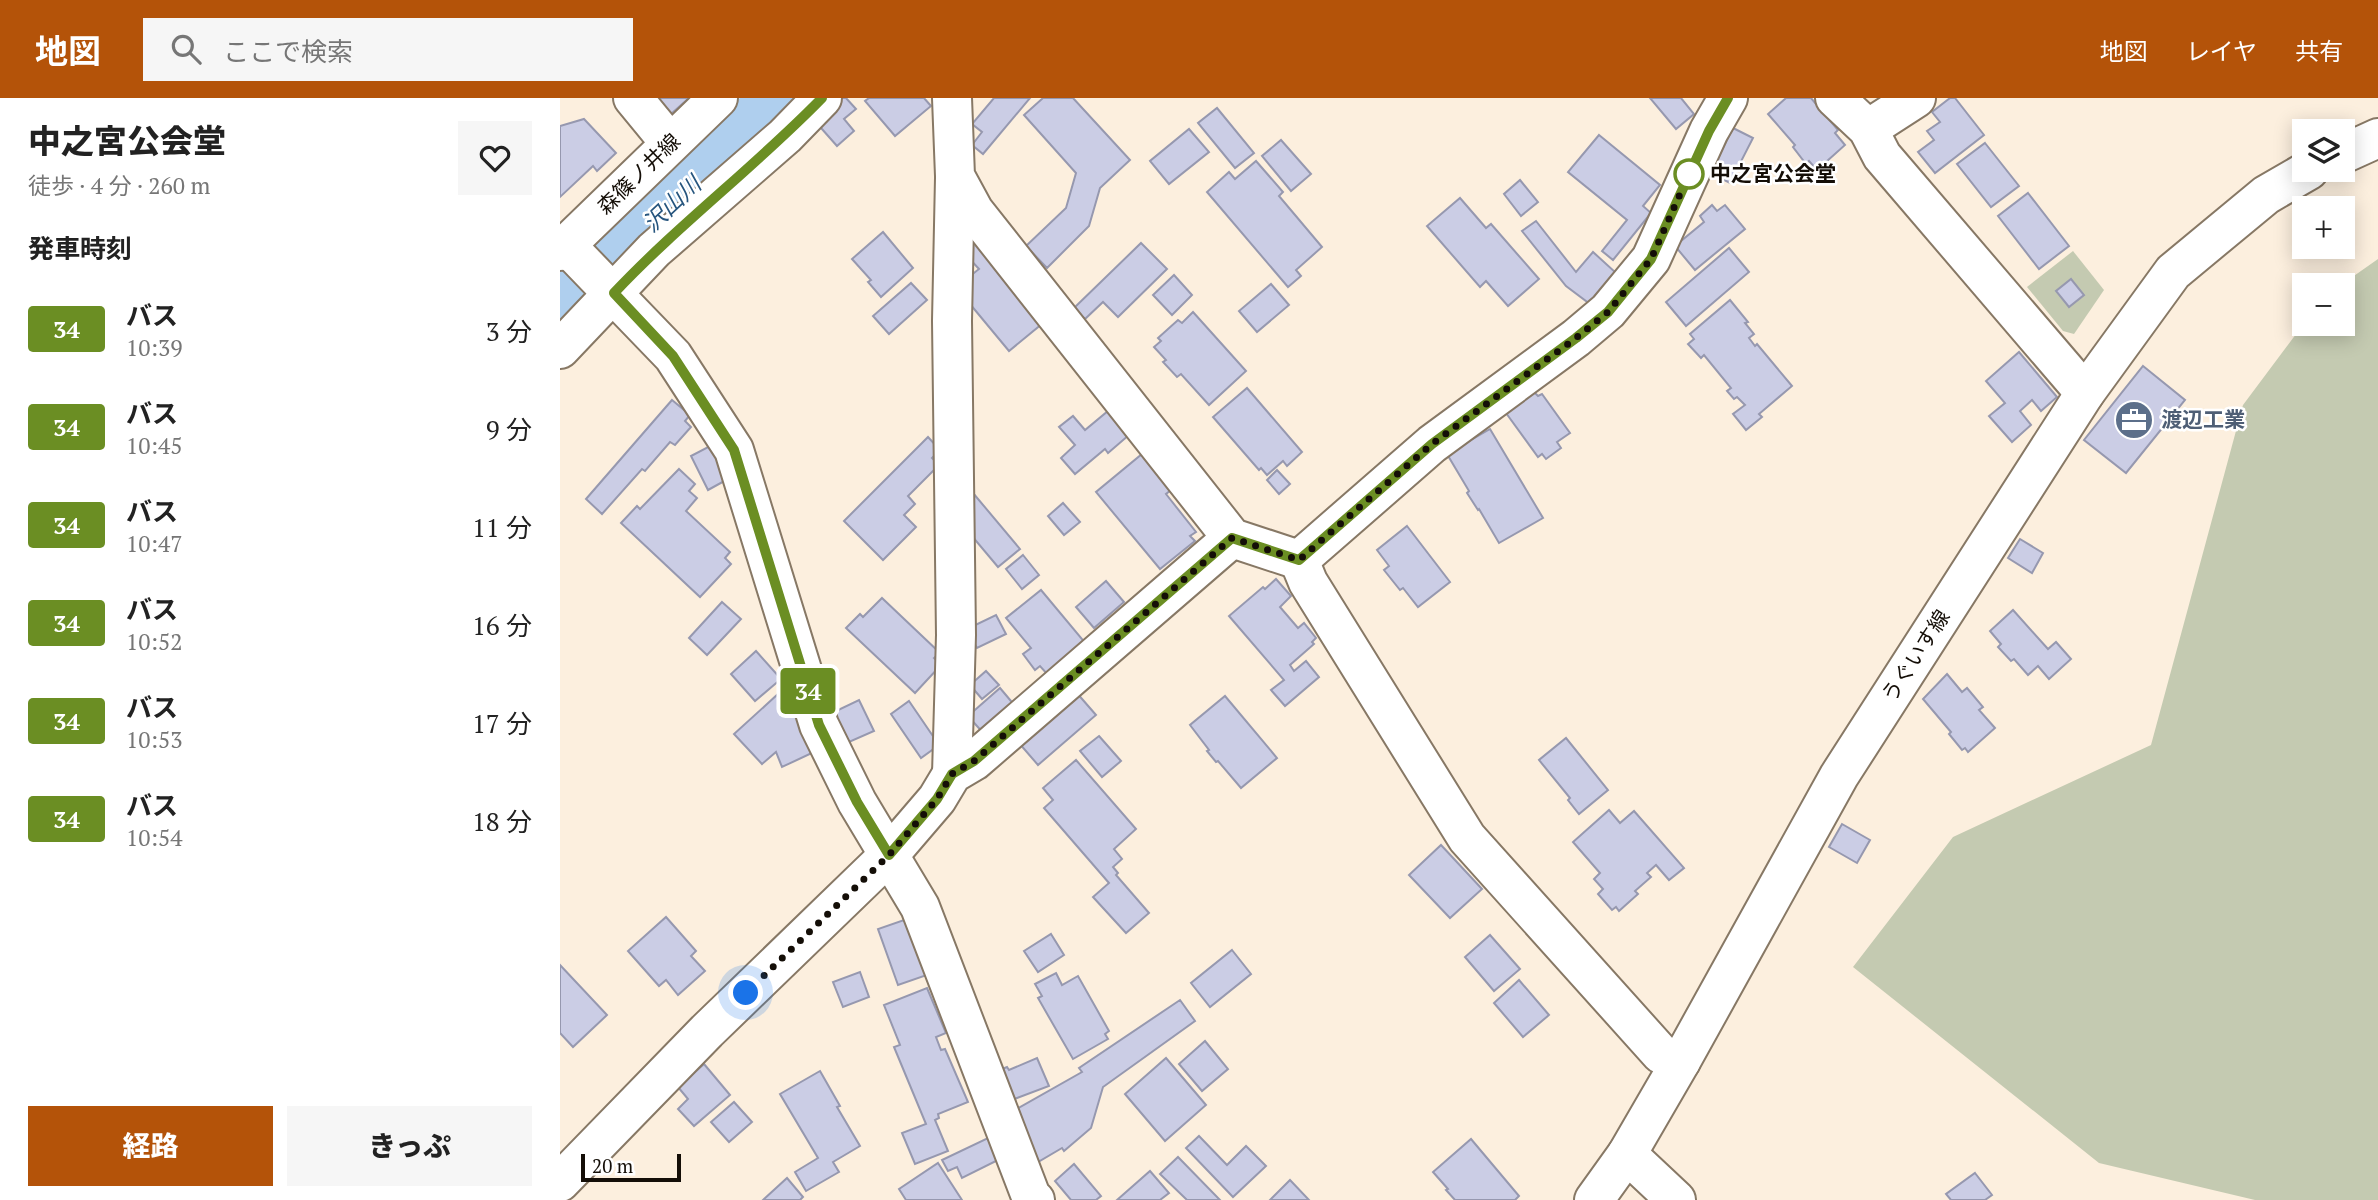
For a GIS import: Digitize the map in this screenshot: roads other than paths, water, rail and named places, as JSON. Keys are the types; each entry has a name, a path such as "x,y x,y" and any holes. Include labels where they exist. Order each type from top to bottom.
{"street":[{"path":"633,98 670,143"},
{"name":"森篠ノ井線","path":"568,251 670,143 719,98"},
{"path":"560,349 610,289 775,145 822,98"},
{"path":"952,98 955,176 952,321 956,635 952,774"},
{"path":"1299,560 1432,444 1608,312 1651,259 1709,131 1728,98"},
{"path":"1835,98 1868,129 1882,156 2085,393"},
{"path":"1868,129 1916,98"},
{"path":"2355,149 2378,138"},
{"path":"955,176 974,211 1232,538 1299,560 1308,582 1467,838 1661,1054 1681,1061"},
{"name":"うぐいす線","path":"1594,1200 1627,1154 1681,1061 1839,776 2085,393 2173,272 2266,195 2292,180"},
{"path":"568,251 610,289 673,356 734,450 819,725 857,802 920,907 1033,1200"},
{"path":"560,1182 707,1031 889,855 937,799 952,774 974,761 1232,538"},
{"path":"1627,1154 1676,1200"}],"waterway":[{"name":"沢山川","path":"560,309 690,183 785,98"}],"place":[{"name":"中之宮公会堂","path":"1689,174"},
{"name":"渡辺工業","path":"2134,420"}]}
